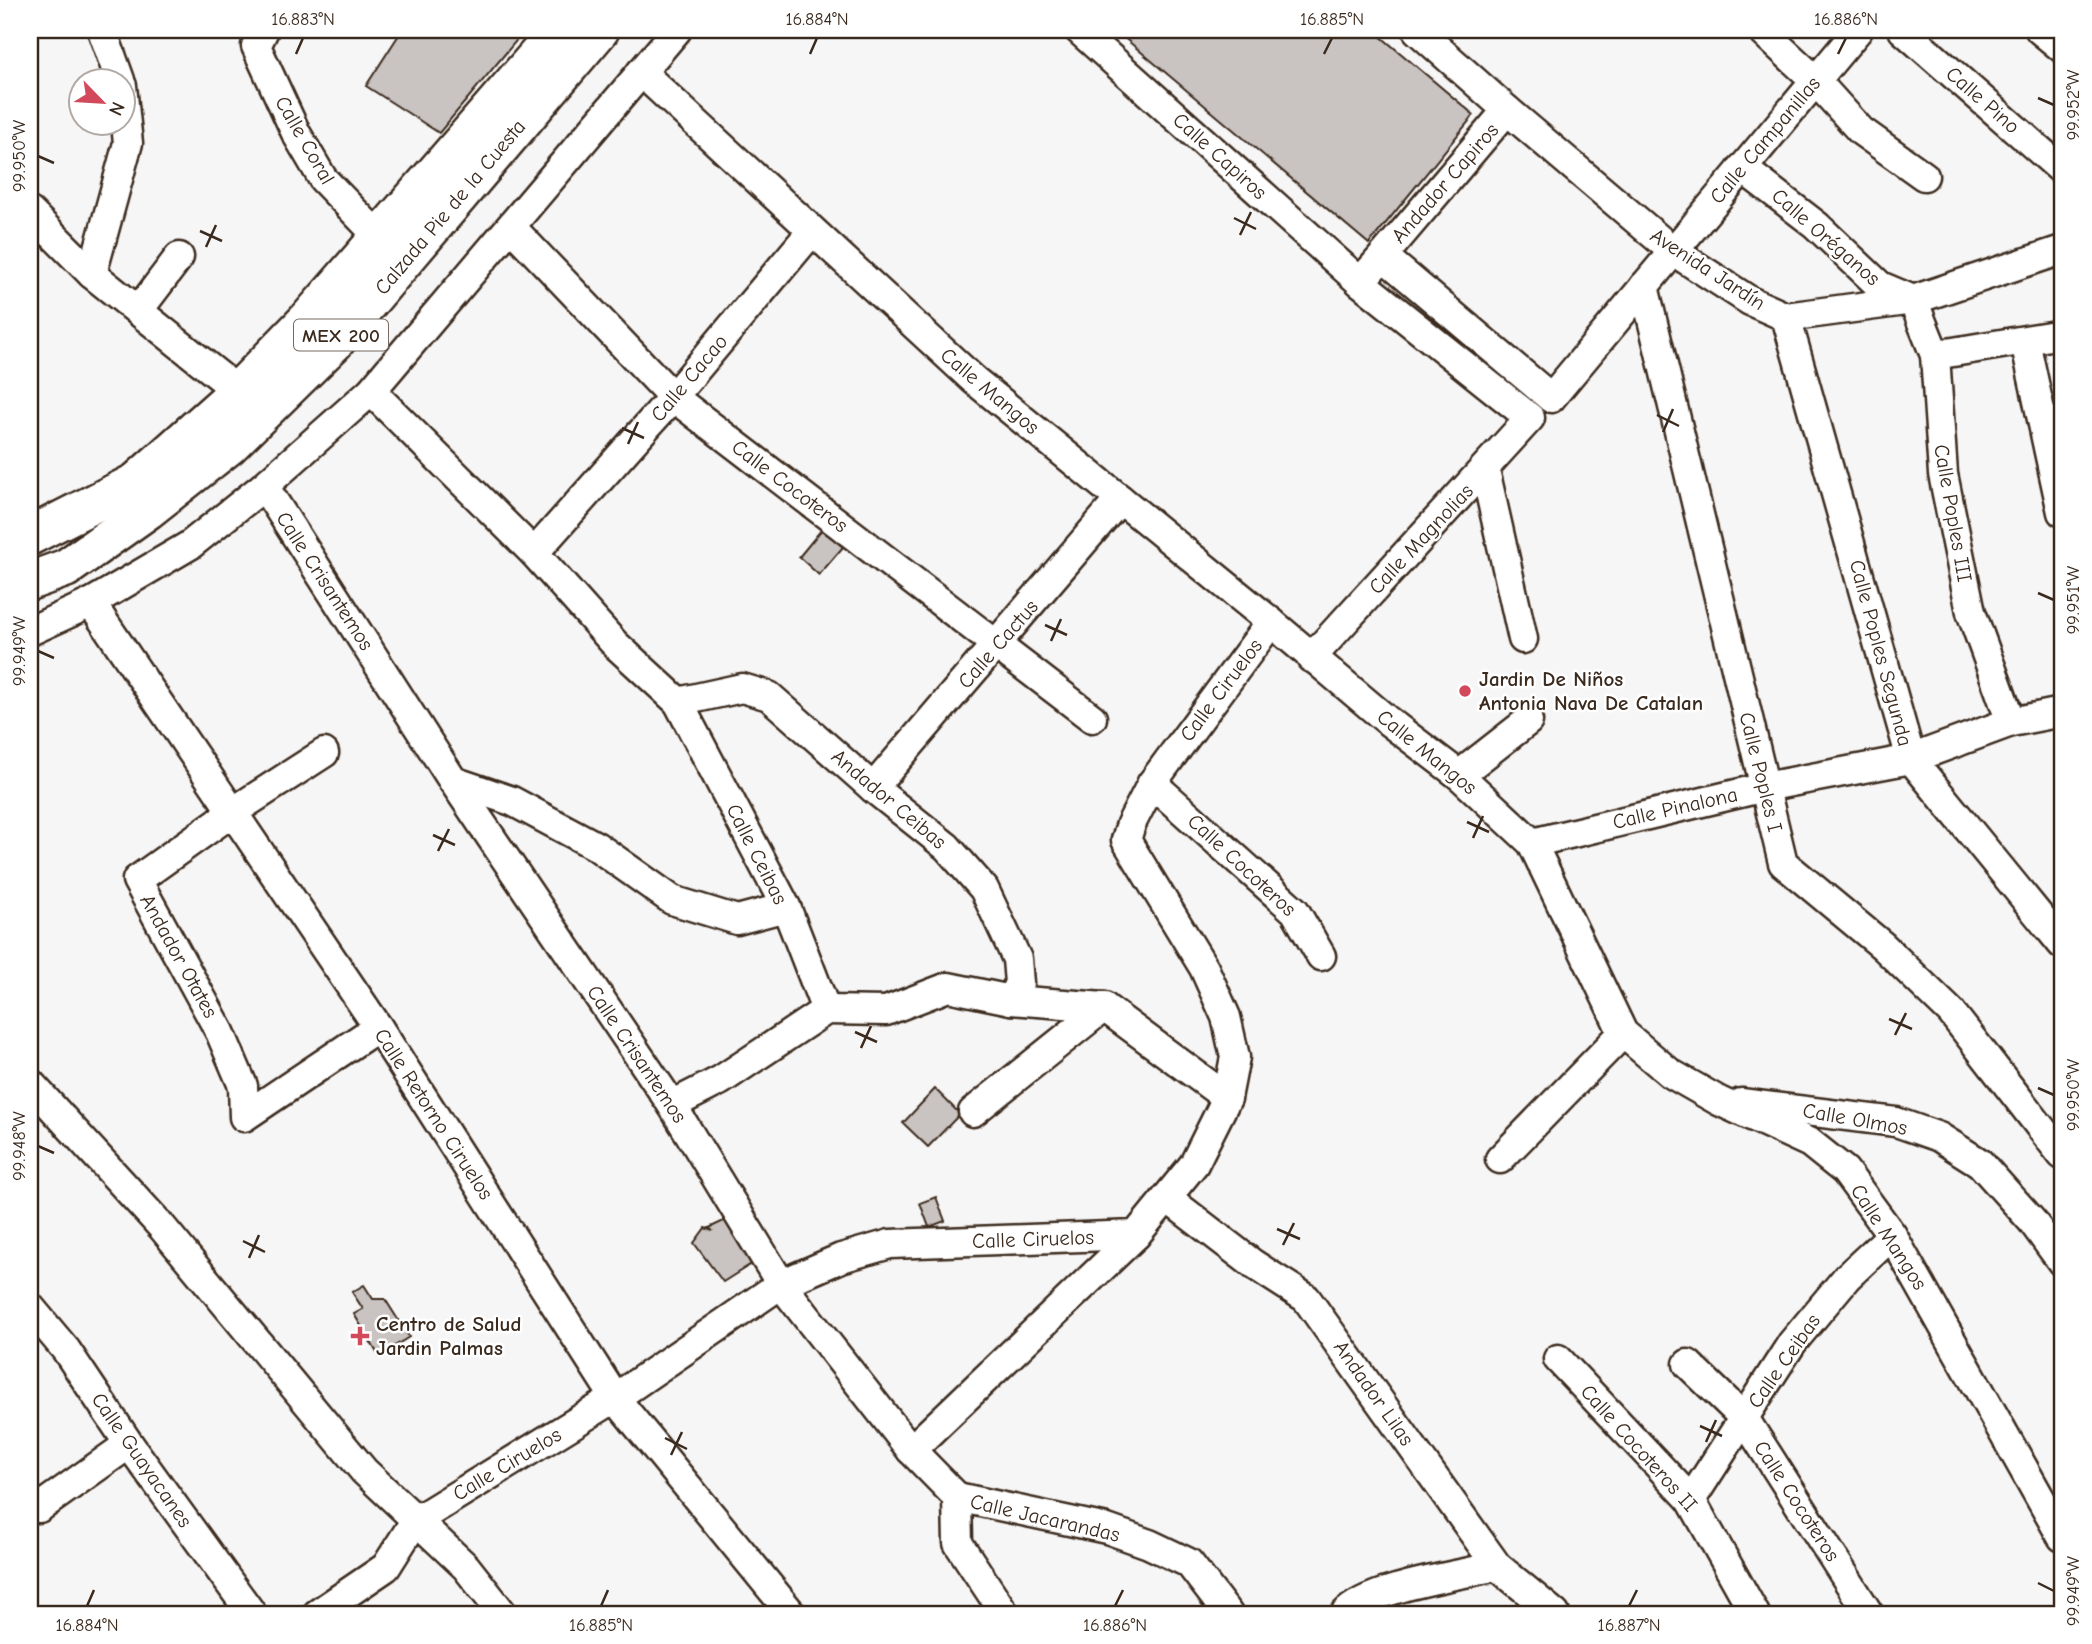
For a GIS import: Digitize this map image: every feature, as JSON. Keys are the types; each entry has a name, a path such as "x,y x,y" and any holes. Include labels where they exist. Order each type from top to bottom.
{"main road":[{"name":"Calzada Pie de la Cuesta","path":"30,536 136,482 238,391 309,318 559,30"},
{"name":"Calzada Pie de la Cuesta","path":"30,581 66,568 148,510 239,437 335,342 600,30"}],"street":[{"path":"102,30 116,66"},
{"name":"Calle Coral","path":"264,30 256,46 296,133 323,179 380,238"},
{"path":"30,631 91,603 191,545 264,486 371,391 677,30"},
{"name":"Calle Capiros","path":"1079,30 1360,282 1530,418"},
{"name":"Avenida Jardín","path":"1417,30 1673,251 1750,301 1786,317 1913,300 2062,250"},
{"path":"1761,30 1815,80 1861,131 1924,176"},
{"name":"Calle Campanillas","path":"1673,251 1858,30"},
{"name":"Calle Pino","path":"1903,30 2062,170"},
{"path":"2040,30 2062,48"},
{"name":"Calle Mangos","path":"641,72 974,380 1388,721 1459,775 1532,843 1623,1033 1670,1073 1719,1101 1810,1143 1845,1171 1892,1235 2062,1537"},
{"name":"Andador Capiros","path":"1382,256 1507,110"},
{"path":"92,274 128,143 127,136"},
{"name":"Calle Oréganos","path":"1742,168 1816,225 1880,286 1913,300"},
{"path":"30,212 92,274 238,391"},
{"name":"Calle Cocoteros","path":"511,227 673,397 1092,718"},
{"name":"Calle Cacao","path":"534,553 673,397 812,231"},
{"path":"1360,282 1382,256 1550,398 1673,251"},
{"path":"138,311 179,257"},
{"name":"Calle Poples I","path":"1644,286 1783,863 1883,946 1951,1012 2062,1155"},
{"name":"Calle Poples III","path":"1913,300 1935,355 1942,474 1971,612 2011,722"},
{"name":"Calle Poples Segunda","path":"1786,317 1910,759 2062,944"},
{"path":"1935,355 2062,334"},
{"path":"2025,341 2062,512"},
{"name":"Calle Ceibas","path":"371,391 534,553 615,645 678,702 786,907 826,1010"},
{"name":"Calle Magnolias","path":"1311,658 1530,418"},
{"path":"1485,470 1523,639"},
{"name":"Calle Crisantemos","path":"264,486 453,781 672,1105 780,1284 911,1450 957,1497"},
{"name":"Calle Cactus","path":"873,788 1121,499"},
{"name":"Calle Retorno Ciruelos","path":"91,603 378,1027 615,1398 792,1614"},
{"name":"Calle Ciruelos","path":"911,1450 1136,1235 1194,1164 1227,1098 1235,1057 1226,1017 1205,968 1126,840 1152,783 1271,622"},
{"name":"Andador Ceibas","path":"678,702 742,688 769,696 873,788 947,847 984,889 1017,959 1019,983 1011,1000"},
{"name":"Calle Pinalona","path":"1532,843 1765,787 1910,759 2011,722 2061,715"},
{"path":"1459,775 1528,721"},
{"path":"231,813 324,752"},
{"path":"453,781 512,801 596,846 672,900 737,920 786,907"},
{"name":"Calle Cocoteros","path":"1152,783 1295,911 1321,956"},
{"name":"Andador Otates","path":"231,813 137,880 220,1032 243,1086 244,1117 378,1027"},
{"path":"672,1105 721,1080 826,1010 886,1010 948,987 1011,1000 1104,1007 1227,1098"},
{"path":"972,1112 1104,1007"},
{"path":"1500,1159 1623,1033"},
{"path":"30,1083 162,1227 364,1471 466,1567 503,1614"},
{"name":"Calle Olmos","path":"1719,1101 1896,1122 1939,1137 1980,1163 2032,1221 2062,1262"},
{"name":"Andador Lilas","path":"1167,1198 1253,1264 1306,1297 1497,1566 1555,1614"},
{"name":"Calle Ciruelos","path":"415,1521 615,1398 780,1284 841,1258 890,1244 1136,1235"},
{"name":"Calle Ceibas","path":"1691,1500 1792,1343 1847,1278 1892,1235"},
{"name":"Calle Guayacanes","path":"30,1307 66,1350 129,1444 252,1614"},
{"name":"Calle Cocoteros II","path":"1558,1359 1691,1500 1755,1614"},
{"name":"Calle Cocoteros","path":"1688,1364 1744,1418 1869,1614"},
{"path":"39,1508 129,1444"},
{"path":"957,1497 958,1543 1005,1614"},
{"name":"Calle Jacarandas","path":"957,1497 1107,1529 1149,1545 1189,1563 1228,1614"},
{"path":"317,1614 386,1567 415,1521"},
{"path":"1345,1614 1349,1609 1375,1604 1497,1566"}],"building":[{"path":"402,30 525,30 439,133 366,86"},
{"path":"1115,30 1373,30 1474,115 1369,244"},
{"path":"822,529 843,547 819,575 799,557"},
{"path":"935,1089 960,1114 928,1147 903,1123"},
{"path":"936,1197 945,1221 929,1227 920,1203"},
{"path":"728,1219 756,1261 723,1282 694,1243 705,1228 713,1231 709,1228"},
{"path":"364,1285 373,1299 385,1299 409,1337 379,1356 354,1314 363,1309 352,1292"}],"place":[{"name":"Jardin De Niños Antonia Nava De Catalan","path":"1465,691"},
{"name":"Centro de Salud Jardin Palmas","path":"360,1336"}]}
